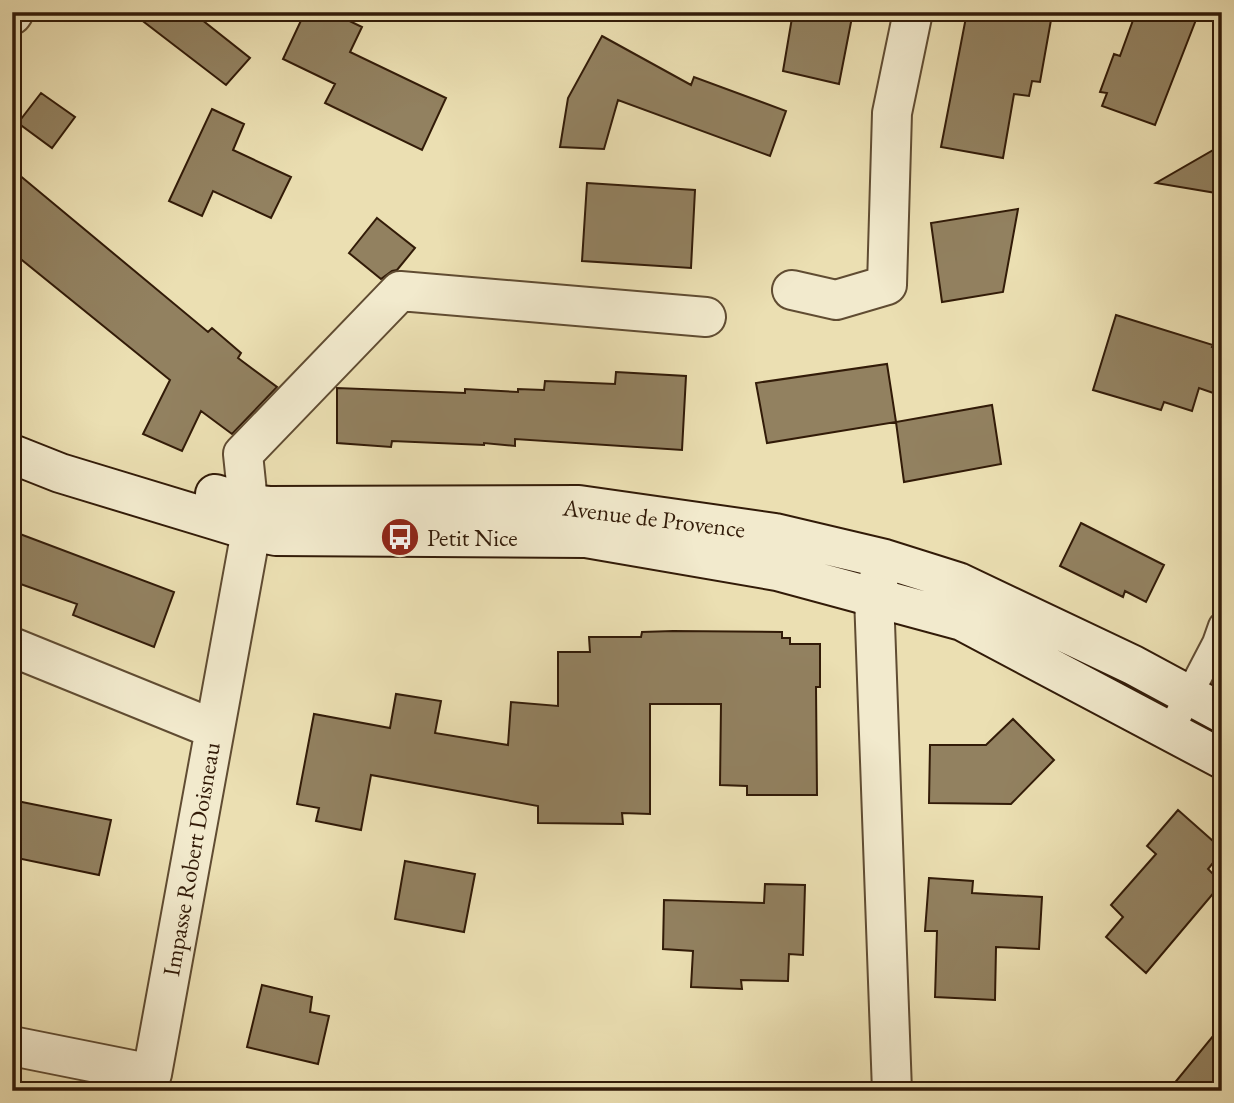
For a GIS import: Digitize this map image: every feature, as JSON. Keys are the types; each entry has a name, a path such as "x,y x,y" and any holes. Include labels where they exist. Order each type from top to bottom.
{"street":[{"path":"792,290 836,300 887,285 892,113 913,12"},
{"name":"Impasse Robert Doisneau","path":"12,1046 152,1074 250,518 243,454 400,291 706,317"},
{"name":"Avenue de Provence","path":"12,427 46,443 250,518 276,536 586,538 777,570 874,596 962,621 1222,759"},
{"name":"Avenue de Provence","path":"12,454 60,473 250,518 269,506 579,505 775,533 885,559 958,582 1133,665 1206,704"},
{"path":"885,559 874,596 892,1091"},
{"path":"12,647 214,729"}],"lane":[{"path":"1170,731 1206,704 1216,643 1222,626"}],"building":[{"path":"131,12 192,12 250,58 226,85"},
{"path":"305,12 331,12 362,27 350,52 446,98 422,150 325,103 335,84 283,59"},
{"path":"793,12 853,12 839,84 783,71"},
{"path":"967,12 1027,12 1026,16 1051,20 1040,82 1032,81 1029,96 1014,94 1003,158 941,147"},
{"path":"1136,12 1199,12 1155,125 1102,106 1107,93 1100,92 1114,54 1120,56"},
{"path":"602,36 691,85 694,77 786,111 770,156 618,100 604,149 560,147 568,98"},
{"path":"41,93 75,117 52,148 18,123"},
{"path":"212,109 244,124 233,150 291,177 271,218 213,191 202,216 169,201"},
{"path":"1222,145 1222,194 1156,183"},
{"path":"12,169 208,332 212,328 241,353 238,358 277,387 232,434 201,411 182,451 143,434 170,380 12,252"},
{"path":"587,183 695,190 691,268 582,261"},
{"path":"1018,209 1003,292 942,302 931,223"},
{"path":"377,218 415,248 397,270 381,279 349,253"},
{"path":"1116,315 1213,345 1212,347 1222,351 1222,396 1199,388 1192,411 1164,402 1161,410 1093,390"},
{"path":"887,364 896,422 767,443 756,383"},
{"path":"616,372 686,376 682,450 515,439 515,446 392,441 391,447 337,443 337,388 465,393 465,389 518,392 518,389 544,390 545,381 615,384"},
{"path":"992,405 1001,464 904,482 896,422"},
{"path":"1081,523 1164,565 1146,602 1125,591 1123,597 1060,566"},
{"path":"12,531 174,592 154,647 73,615 77,604 12,581"},
{"path":"642,632 782,632 782,638 790,638 790,644 820,644 820,687 816,687 817,795 747,795 747,786 720,785 721,704 650,704 650,814 622,813 623,824 538,823 538,806 371,775 361,830 316,821 319,808 297,804 314,714 390,728 396,694 441,701 435,733 508,745 511,702 558,706 558,652 590,652 589,637 641,637"},
{"path":"1013,719 1054,760 1011,804 929,803 930,745 986,745"},
{"path":"12,800 111,820 99,875 12,857"},
{"path":"1178,810 1222,849 1208,869 1222,883 1146,973 1106,937 1123,917 1111,905 1156,854 1147,846"},
{"path":"405,861 475,874 464,932 395,919"},
{"path":"929,878 973,881 972,893 1042,897 1039,949 996,947 995,1000 935,997 937,931 925,931"},
{"path":"765,884 805,885 803,955 789,954 788,981 741,980 742,989 691,987 693,951 663,949 664,900 764,903"},
{"path":"262,985 312,997 310,1012 329,1016 318,1064 247,1047"},
{"path":"1222,1025 1222,1091 1168,1091"}],"place":[{"name":"Petit Nice","path":"400,537"}]}
